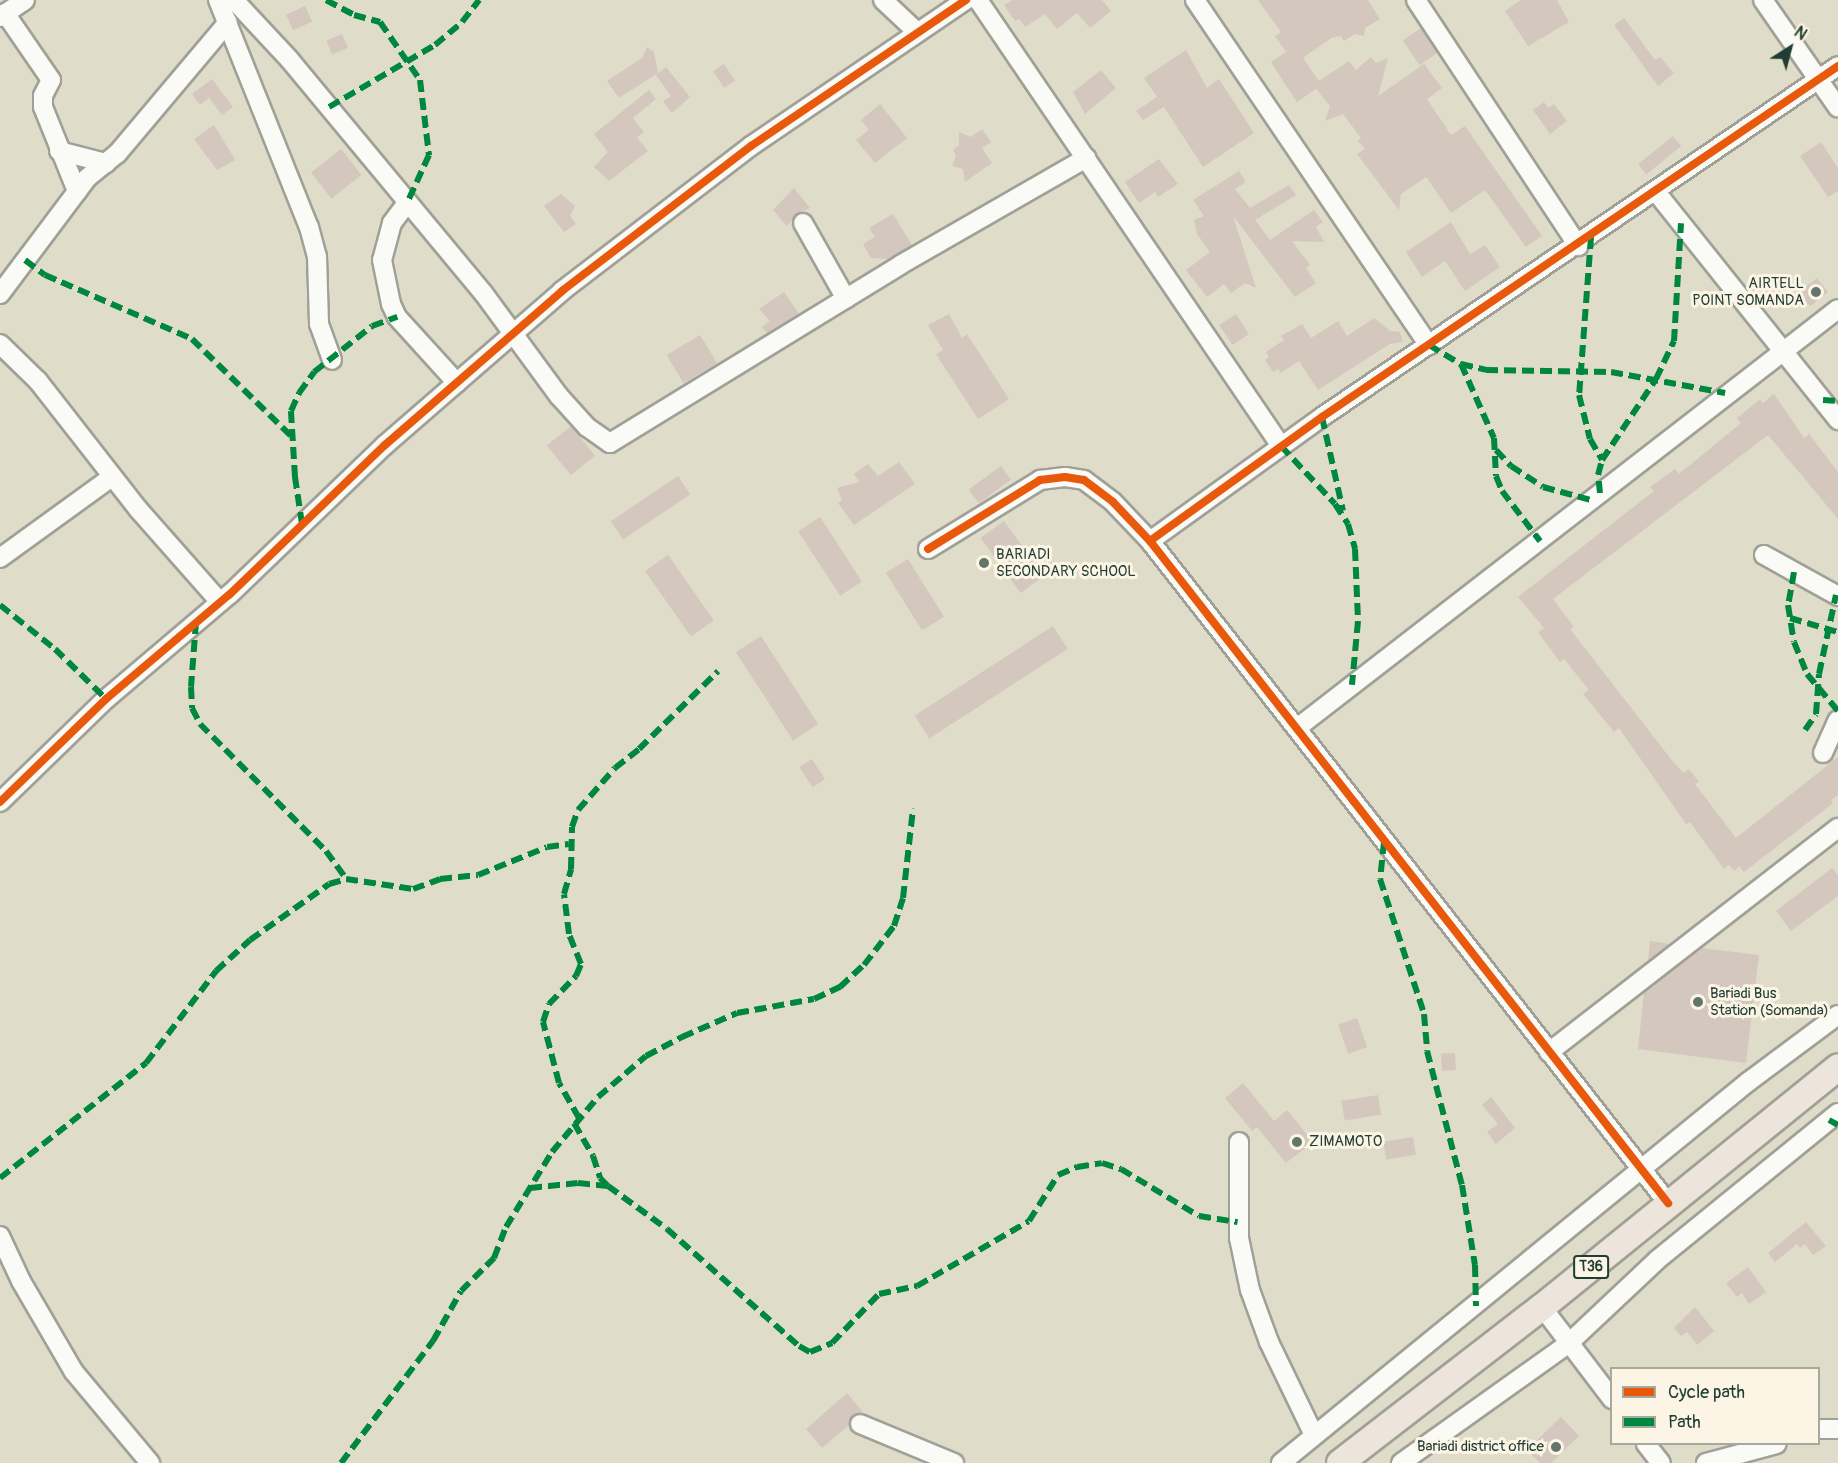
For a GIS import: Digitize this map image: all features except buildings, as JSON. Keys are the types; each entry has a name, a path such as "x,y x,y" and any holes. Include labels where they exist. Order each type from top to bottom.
{"highway":[{"name":"T36","path":"1340,1463 1542,1308 1668,1203 1838,1067"}],"street":[{"path":"25,0 3,15 51,80 43,96 43,107 77,191"},
{"path":"219,0 309,227 317,256 319,324 332,360"},
{"path":"234,0 289,58 515,332 559,396 587,427 610,443 846,298 1086,158"},
{"path":"883,0 916,31"},
{"path":"0,802 106,699 220,602 457,383 562,291 751,147 916,31 966,0"},
{"path":"978,0 1281,446"},
{"path":"1195,0 1429,345"},
{"path":"1416,0 1578,246"},
{"path":"1763,0 1838,108"},
{"path":"0,294 77,191 106,164 228,22"},
{"path":"1150,541 1281,446 1578,246 1838,66"},
{"path":"60,151 106,164"},
{"path":"1656,192 1784,349 1838,420"},
{"path":"407,203 392,223 382,260 391,304 397,317 457,383"},
{"path":"802,223 846,298"},
{"path":"1297,728 1838,309"},
{"path":"0,344 38,381 112,477 220,602"},
{"path":"0,558 112,477"},
{"path":"928,549 1040,480 1065,477 1084,480 1113,502 1150,541 1668,1203"},
{"path":"1764,555 1838,596"},
{"path":"1823,753 1838,720"},
{"path":"1549,1052 1838,828"},
{"path":"1281,1463 1641,1169 1838,1015"},
{"path":"1406,1462 1568,1344 1657,1260 1838,1113"},
{"path":"1239,1142 1239,1238 1250,1290 1269,1342 1314,1435"},
{"path":"0,1236 21,1281 74,1372 150,1463"},
{"path":"1542,1308 1610,1398"},
{"path":"860,1424 954,1463"},
{"path":"1820,1430 1838,1429"},
{"path":"1648,1445 1661,1463"},
{"path":"1706,1463 1770,1445"}],"marked path":[{"path":"326,0 354,15 380,22 420,80 429,155 407,203"},
{"path":"329,107 435,45 462,22 479,0"},
{"path":"1600,493 1598,475 1602,460 1656,379 1674,341 1681,223"},
{"path":"1591,237 1579,395 1590,439 1602,460"},
{"path":"25,260 45,275 192,339 293,438"},
{"path":"302,524 295,477 291,411 299,393 314,372 372,326 397,317"},
{"path":"1429,345 1461,364 1486,370 1611,372 1725,393"},
{"path":"1461,364 1494,438 1496,476 1502,491 1540,541"},
{"path":"1823,400 1838,401"},
{"path":"1322,417 1343,511"},
{"path":"1281,446 1335,504 1348,524 1355,549 1358,621 1352,685"},
{"path":"1496,450 1511,466 1543,487 1591,500"},
{"path":"1794,572 1788,605 1794,642 1807,674 1838,711"},
{"path":"1805,730 1816,714 1819,674 1836,595"},
{"path":"0,605 55,649 106,699"},
{"path":"1790,618 1838,632"},
{"path":"196,622 191,687 192,708 200,724 326,851 346,879"},
{"path":"579,1118 559,1083 543,1022 549,1004 576,976 581,964 569,934 564,894 571,869 572,827 578,810 615,768 639,749 718,671"},
{"path":"341,1463 433,1341 461,1291 494,1258 506,1227 552,1152 598,1097 646,1056 682,1037 737,1013 814,999 840,987 864,965 894,926 903,898 913,809"},
{"path":"1384,842 1380,879 1424,1014 1427,1051 1462,1185 1475,1265 1476,1306"},
{"path":"0,1178 146,1063 216,971 250,940 329,884 346,879 413,889 440,879 478,875 547,847 569,844"},
{"path":"1829,1120 1838,1125"},
{"path":"574,1123 593,1156 600,1178 608,1186 667,1229 799,1346 810,1352 832,1343 879,1294 917,1286 1029,1221 1058,1175 1077,1167 1102,1163 1121,1169 1199,1216 1238,1222"},
{"path":"530,1188 578,1183 608,1186"}],"cycle path":[{"path":"0,802 106,699 230,594 385,445 562,291 751,146 966,0"},
{"path":"1150,541 1322,417 1838,66"},
{"path":"928,549 1040,480 1065,477 1084,480 1113,502 1150,541 1668,1203"}],"place":[{"name":"AIRTELL POINT SOMANDA","path":"1816,292"},
{"name":"BARIADI SECONDARY SCHOOL","path":"984,563"},
{"name":"Bariadi Bus Station (Somanda)","path":"1698,1002"},
{"name":"ZIMAMOTO","path":"1297,1142"},
{"name":"Bariadi district office","path":"1556,1447"}]}
